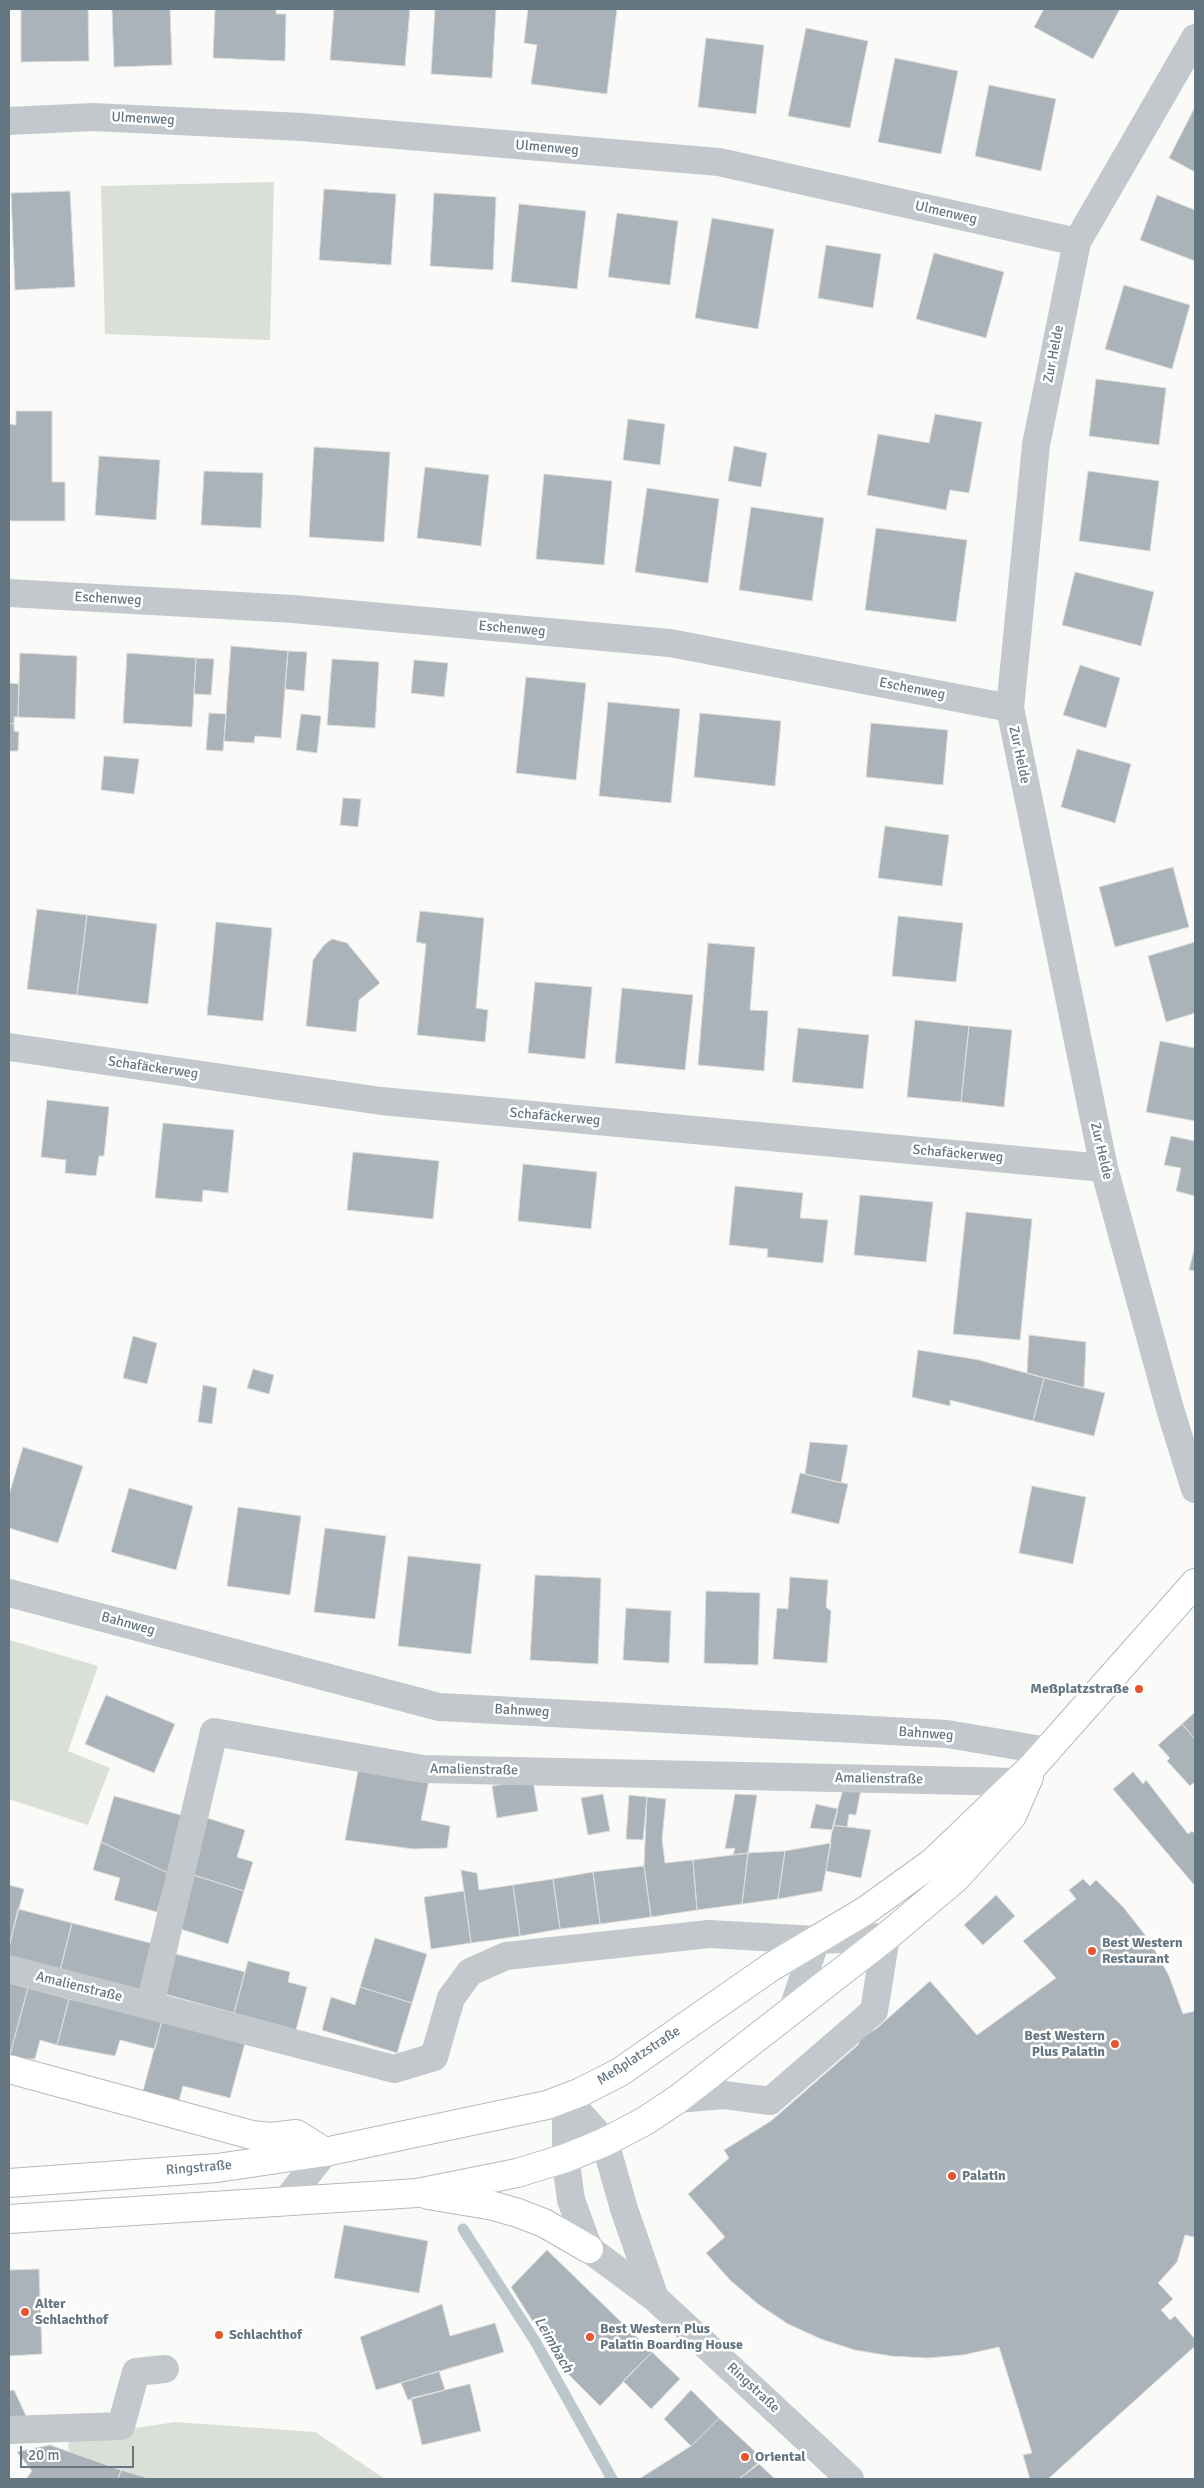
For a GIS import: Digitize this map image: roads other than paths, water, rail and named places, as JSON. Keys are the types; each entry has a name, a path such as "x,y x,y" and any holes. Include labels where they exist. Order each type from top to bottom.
{"main road":[{"name":"Meßplatzstraße","path":"325,2152 547,2105 620,2072 770,1967 865,1911 933,1862 1033,1766 1195,1583"},
{"name":"Meßplatzstraße","path":"605,2142 645,2121 678,2099 886,1937 956,1878 1012,1816 1033,1766"},
{"path":"9,2069 252,2135 271,2137 296,2134 325,2152"},
{"path":"9,2219 417,2193 517,2173 566,2158 605,2142"},
{"name":"Ringstraße","path":"9,2183 217,2168 325,2152"},
{"path":"417,2193 494,2206 518,2213 544,2223 589,2249"}],"street":[{"name":"Zur Helde","path":"1195,38 1076,242 1036,445 1010,708 1104,1168 1170,1409 1195,1489"},
{"name":"Ulmenweg","path":"9,121 93,117 302,127 719,162 1076,242"},
{"name":"Eschenweg","path":"9,593 293,609 670,643 1010,708"},
{"name":"Schafäckerweg","path":"9,1047 381,1101 1104,1168"},
{"name":"Bahnweg","path":"9,1593 439,1707 947,1734 1033,1766"},
{"name":"Amalienstraße","path":"150,2005 214,1732 423,1769 1033,1766"},
{"name":"Meßplatzstraße","path":"394,2069 434,2056 451,1998 470,1972 506,1956 709,1934 816,1940 886,1937"},
{"path":"678,2099 724,2095 770,2100 874,2011 886,1937"},
{"path":"793,2009 816,1940"},
{"name":"Amalienstraße","path":"9,1969 394,2069"},
{"path":"566,2098 566,2158 571,2200 589,2249"},
{"name":"Ringstraße","path":"566,2098 605,2142 624,2209 655,2298"},
{"path":"285,2202 325,2152"},
{"name":"Ringstraße","path":"589,2249 655,2298 850,2479"},
{"path":"9,2430 121,2426 136,2372 165,2369"}],"waterway":[{"name":"Leimbach","path":"463,2229 535,2341 612,2479"}],"place":[{"name":"Meßplatzstraße","path":"1139,1689"},
{"name":"Best Western Restaurant","path":"1092,1951"},
{"name":"Best Western Plus Palatin","path":"1115,2044"},
{"name":"Palatin","path":"952,2176"},
{"name":"Alter Schlachthof","path":"25,2312"},
{"name":"Schlachthof","path":"219,2335"},
{"name":"Best Western Plus Palatin Boarding House","path":"590,2337"},
{"name":"Oriental","path":"745,2457"}]}
